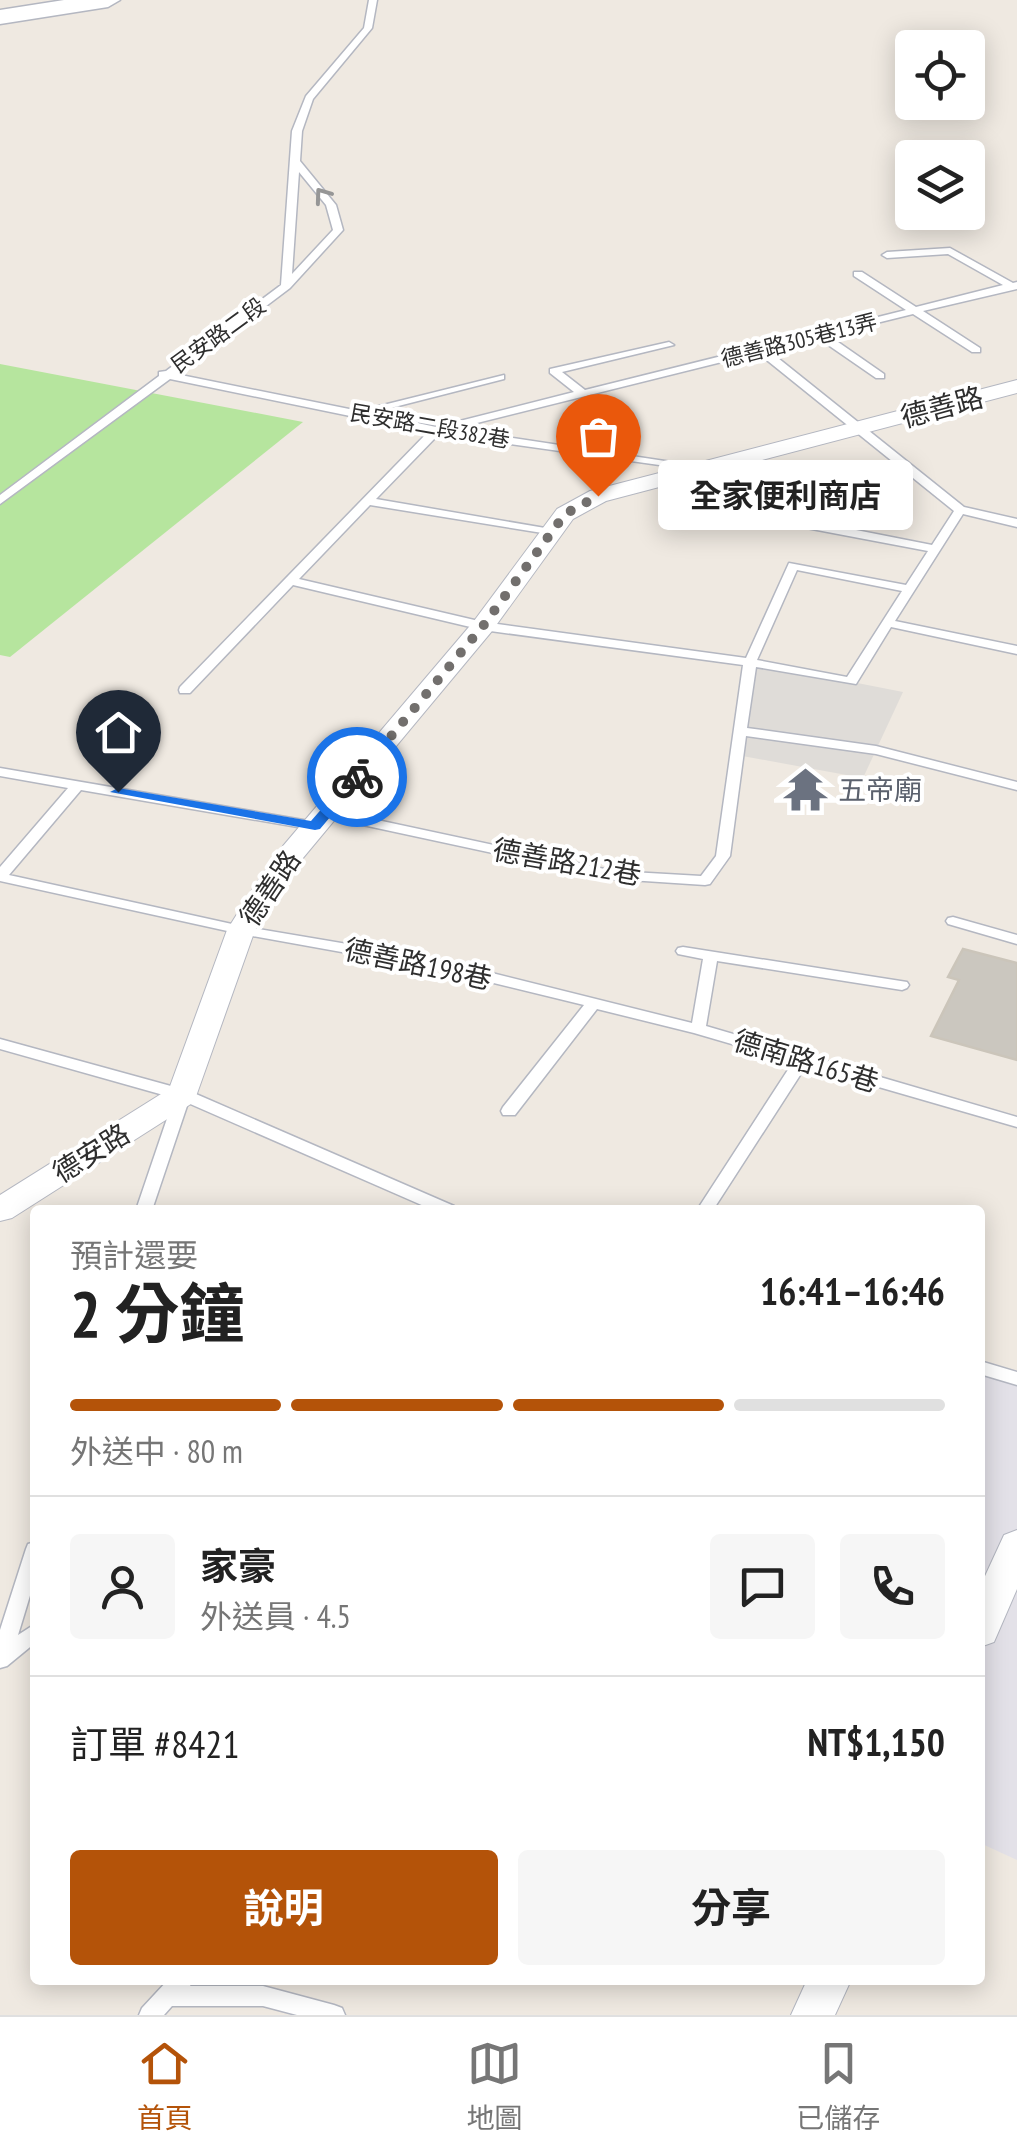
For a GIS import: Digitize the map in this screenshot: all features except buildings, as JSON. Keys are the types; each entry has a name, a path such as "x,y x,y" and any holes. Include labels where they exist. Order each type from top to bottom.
{"street":[{"path":"0,14 64,0"},
{"path":"0,14 108,0"},
{"name":"德善路","path":"183,1095 241,930 293,852 483,626 565,514 598,496 1017,386"},
{"name":"德安路","path":"0,1210 183,1095"},
{"path":"985,1619 1017,1545"},
{"path":"814,2015 826,1985"}],"lane":[{"name":"民安路二段","path":"0,501 163,374 286,286 297,132 309,98 368,28 373,0"},
{"path":"286,286 338,230 331,205 294,160"},
{"path":"887,255 950,251 1015,287"},
{"path":"858,274 976,350"},
{"name":"德善路305巷13弄","path":"436,430 1015,287"},
{"path":"821,334 880,376"},
{"path":"580,392 554,371 669,346"},
{"path":"761,350 960,510 1017,523"},
{"name":"民安路二段382巷","path":"163,374 436,430 698,469"},
{"path":"357,414 500,377"},
{"path":"185,690 436,430"},
{"path":"367,501 551,532"},
{"path":"780,519 935,549 960,510"},
{"path":"291,581 483,626 750,662 851,682 933,552"},
{"name":"德善路212巷","path":"321,819 614,875 705,881 723,856 750,662 794,566 910,588"},
{"path":"888,623 1017,650"},
{"path":"741,731 876,750 1017,786"},
{"path":"0,772 321,819"},
{"path":"0,876 78,785"},
{"name":"德善路198巷","path":"0,876 241,930 436,964 594,1004"},
{"path":"954,921 1017,940"},
{"path":"683,950 902,985"},
{"path":"698,1029 711,955"},
{"path":"510,1111 594,1004"},
{"name":"德南路165巷","path":"594,1004 698,1029 1017,1122"},
{"path":"0,1044 183,1095 436,1205"},
{"path":"708,1205 801,1061"},
{"name":"德善路","path":"146,1205 183,1095"},
{"path":"985,1369 1017,1379"},
{"path":"1,1659 30,1566"},
{"path":"1,1659 30,1636"},
{"path":"150,2015 175,1988 263,1996 334,2015"}],"shaded area":[{"path":"750,662 903,692 863,778 737,755"},
{"path":"985,1368 1017,1380 1017,1860 985,1845"}],"green space":[{"path":"0,364 303,422 10,657 0,655"}],"way so far":[{"path":"357,777 483,626 565,514 598,496"}],"place":[{"name":"全家便利商店","path":"598,496"},
{"name":"五帝廟","path":"805,790"}],"route":[{"path":"118,792 315,826 357,777"}]}
